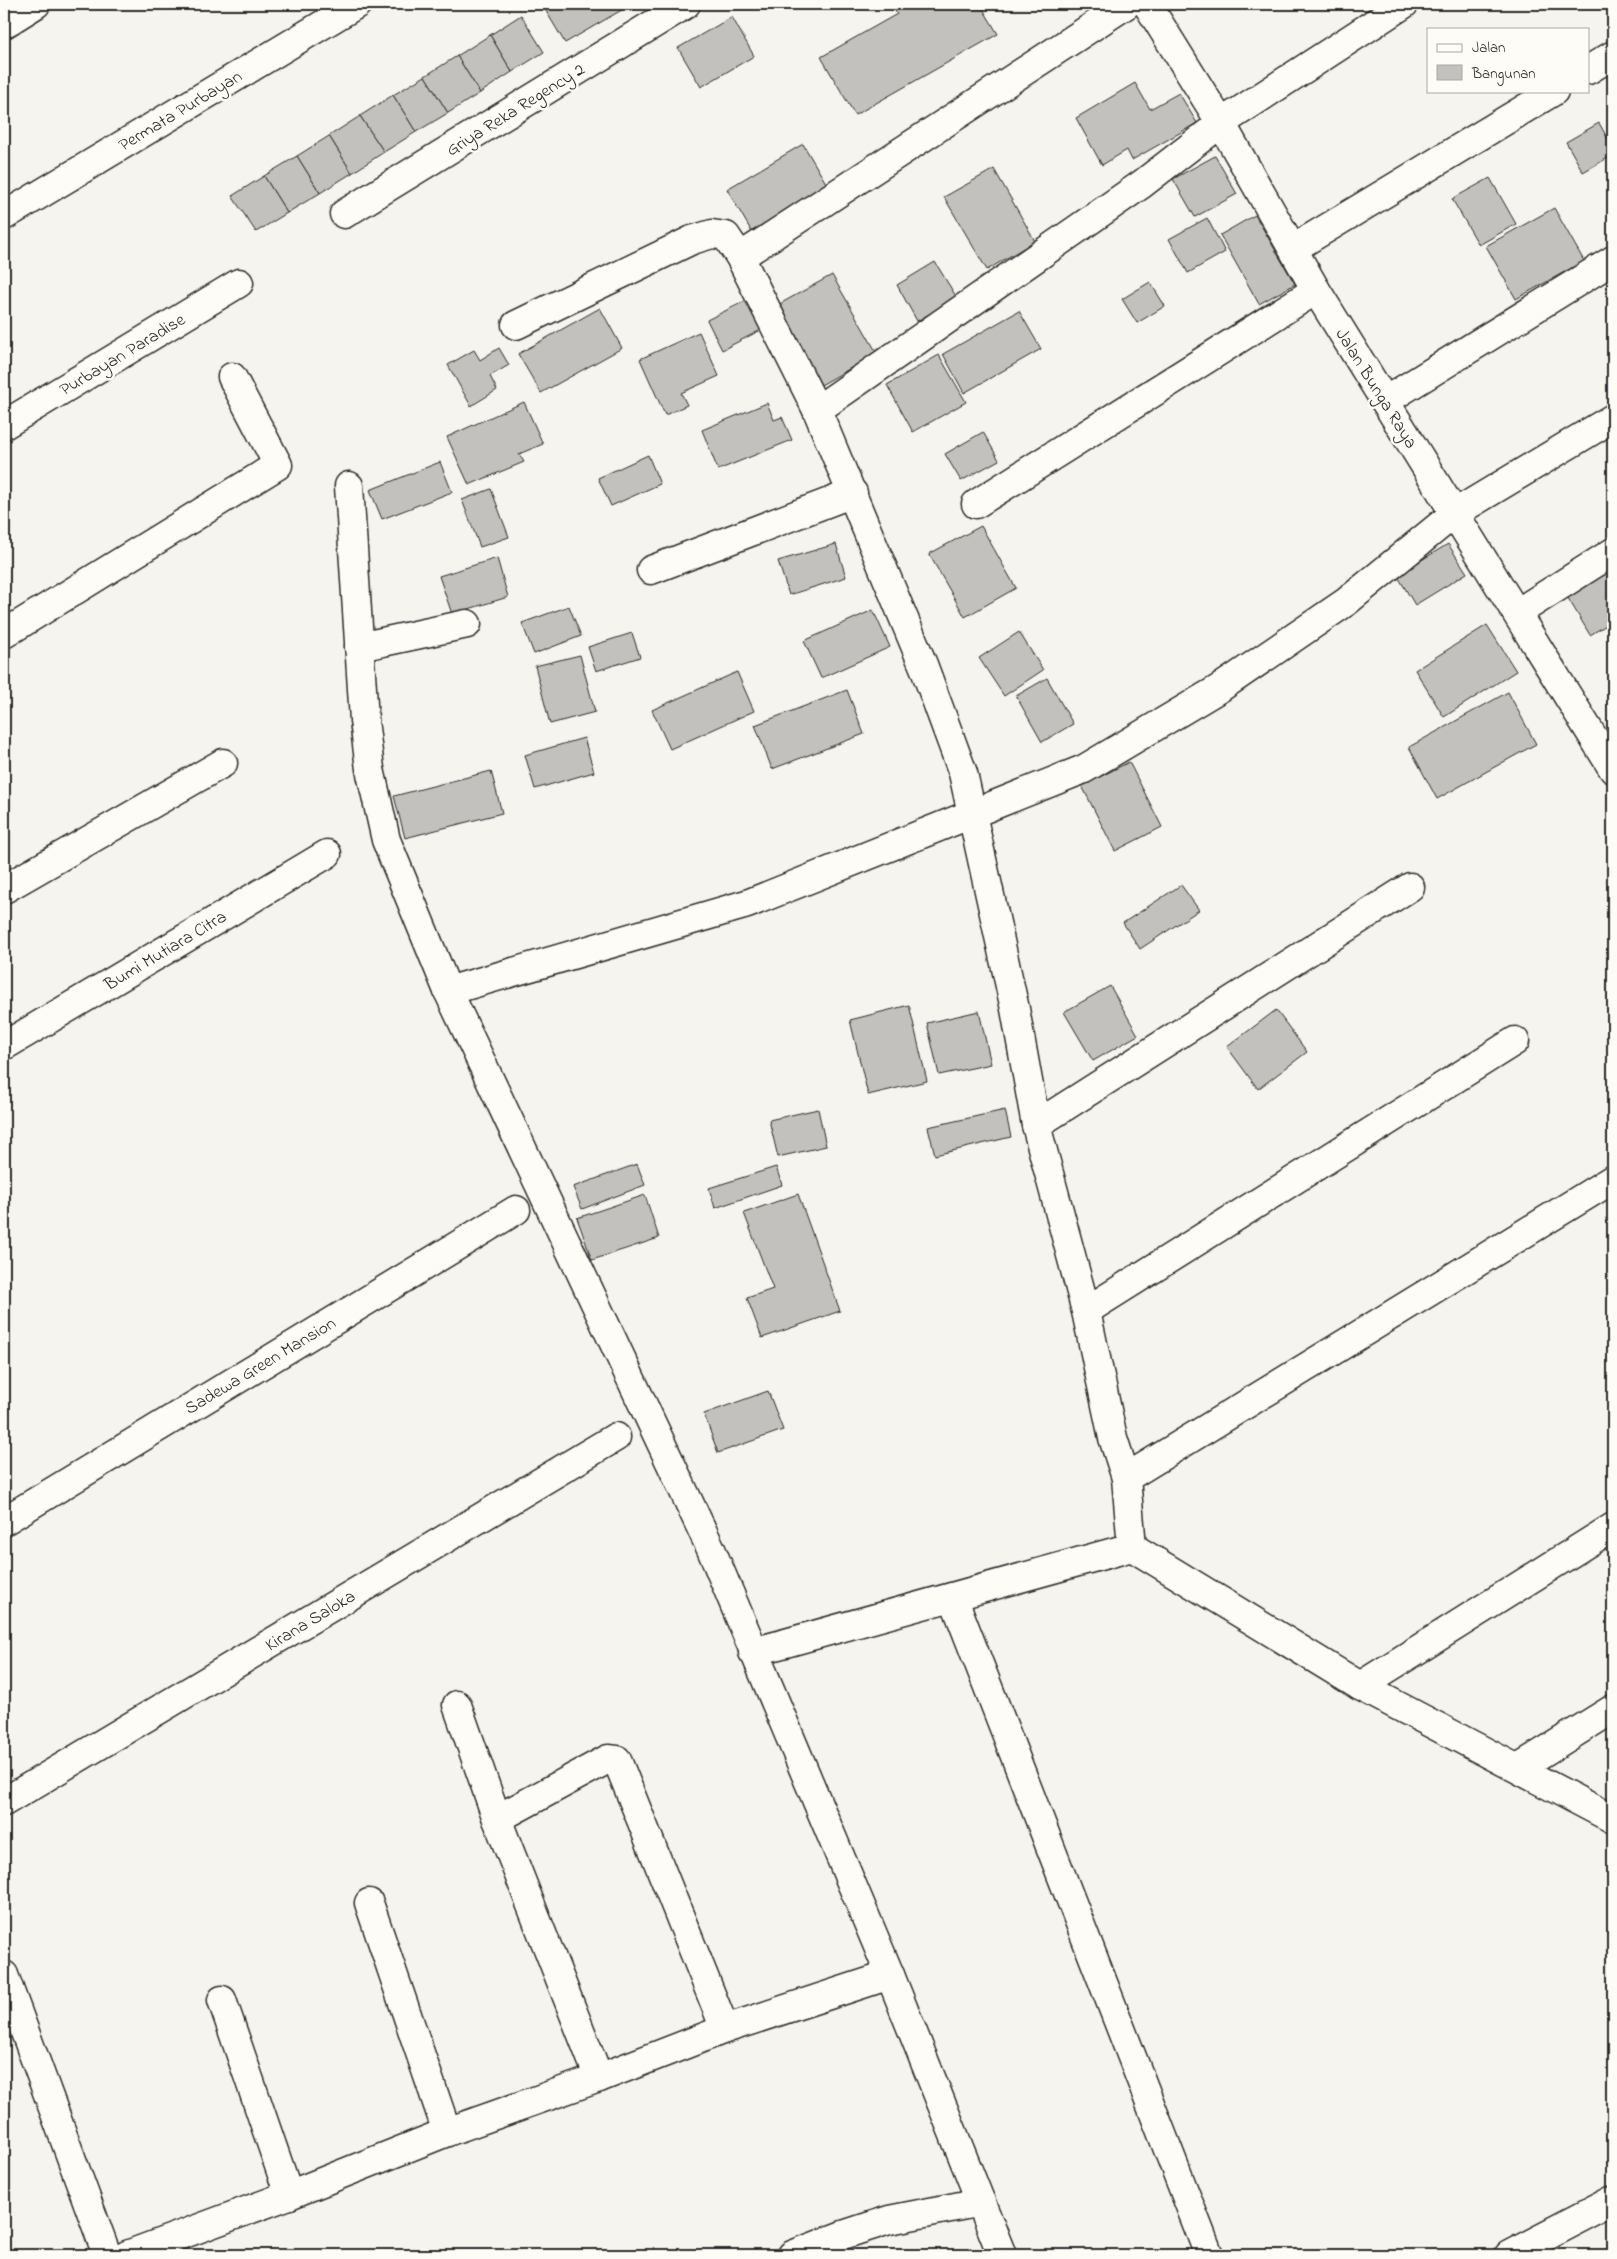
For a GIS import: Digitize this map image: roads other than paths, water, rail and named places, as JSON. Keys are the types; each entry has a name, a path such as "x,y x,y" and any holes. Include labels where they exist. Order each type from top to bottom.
{"street":[{"path":"4,24 36,4"},
{"name":"Permata Purbayan","path":"4,216 356,4"},
{"name":"Griya Reka Regency 2","path":"344,214 686,4"},
{"path":"740,257 1126,4"},
{"name":"Jalan Bunga Raya","path":"1147,4 1221,123 1294,248 1316,290 1613,769"},
{"path":"817,410 1142,184 1221,123 1404,4"},
{"path":"1590,69 1613,55"},
{"path":"1294,248 1552,92"},
{"path":"516,325 692,240 712,234 726,236 740,257 817,410 853,493 924,666 963,773 1016,1009 1036,1125 1086,1312 1113,1438 1126,1478 1132,1547"},
{"path":"1385,400 1613,260"},
{"name":"Purbayan Paradise","path":"4,424 239,283"},
{"path":"976,504 1316,290"},
{"path":"4,634 278,465 232,377"},
{"path":"448,991 747,904 1084,769 1220,688 1346,602 1455,513 1613,418"},
{"path":"350,486 366,740 370,769 386,840 409,901 448,991 711,1549 890,1975 1002,2255"},
{"path":"652,570 853,493"},
{"path":"1517,613 1613,552"},
{"path":"359,647 467,624"},
{"path":"4,889 223,763"},
{"name":"Bumi Mutiara Citra","path":"4,1046 327,854"},
{"path":"1036,1125 1410,887"},
{"path":"1086,1312 1515,1041"},
{"path":"1126,1478 1613,1179"},
{"name":"Sadewa Green Mansion","path":"4,1521 516,1210"},
{"name":"Kirana Saloka","path":"4,1802 616,1437"},
{"path":"1360,1686 1613,1527"},
{"path":"753,1652 954,1598 1132,1547 1360,1686 1613,1819"},
{"path":"954,1598 1209,2255"},
{"path":"456,1704 498,1819 598,2078"},
{"path":"1518,1768 1613,1709"},
{"path":"498,1819 608,1759 617,1760 726,2029"},
{"path":"369,1903 447,2132"},
{"path":"4,1975 107,2255"},
{"path":"127,2255 290,2195 447,2132 598,2078 726,2029 890,1975"},
{"path":"222,2000 290,2195"},
{"path":"792,2255 843,2235 890,2220 980,2202"},
{"path":"1512,2255 1613,2202"}]}
